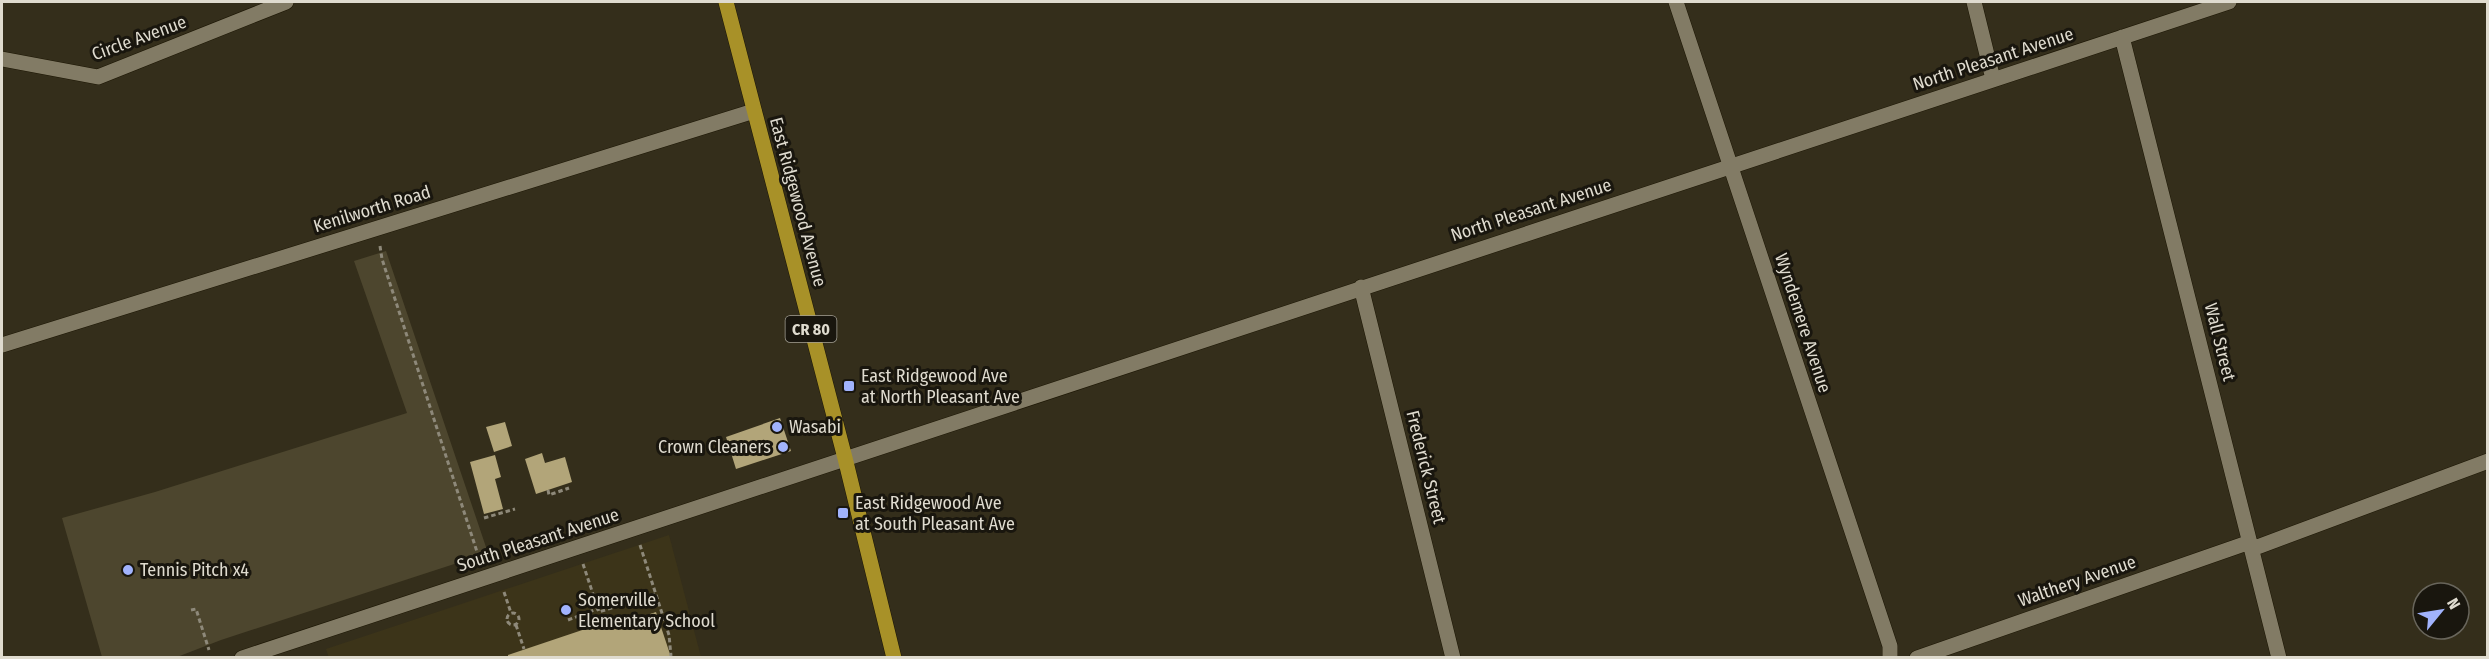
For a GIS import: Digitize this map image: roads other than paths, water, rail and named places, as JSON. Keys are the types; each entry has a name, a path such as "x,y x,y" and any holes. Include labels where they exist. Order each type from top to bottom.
{"main road":[{"name":"East Ridgewood Avenue","path":"726,2 845,458 894,657"}],"street":[{"name":"Circle Avenue","path":"2,59 98,77 286,2"},
{"name":"Wyndemere Avenue","path":"1676,2 1890,646 1890,657"},
{"path":"1974,2 1993,79"},
{"name":"North Pleasant Avenue","path":"845,458 2229,2"},
{"name":"Wall Street","path":"2122,37 2279,657"},
{"name":"Kenilworth Road","path":"2,345 754,111"},
{"name":"Frederick Street","path":"1360,287 1453,657"},
{"name":"South Pleasant Avenue","path":"242,657 845,458"},
{"name":"Walthery Avenue","path":"1917,657 2251,545 2487,461"}],"place":[{"name":"East Ridgewood Ave at North Pleasant Ave","path":"849,386"},
{"name":"Wasabi","path":"777,427"},
{"name":"Crown Cleaners","path":"783,447"},
{"name":"East Ridgewood Ave at South Pleasant Ave","path":"843,513"},
{"name":"Tennis Pitch x4","path":"128,570"},
{"name":"Somerville Elementary School","path":"566,610"}]}
